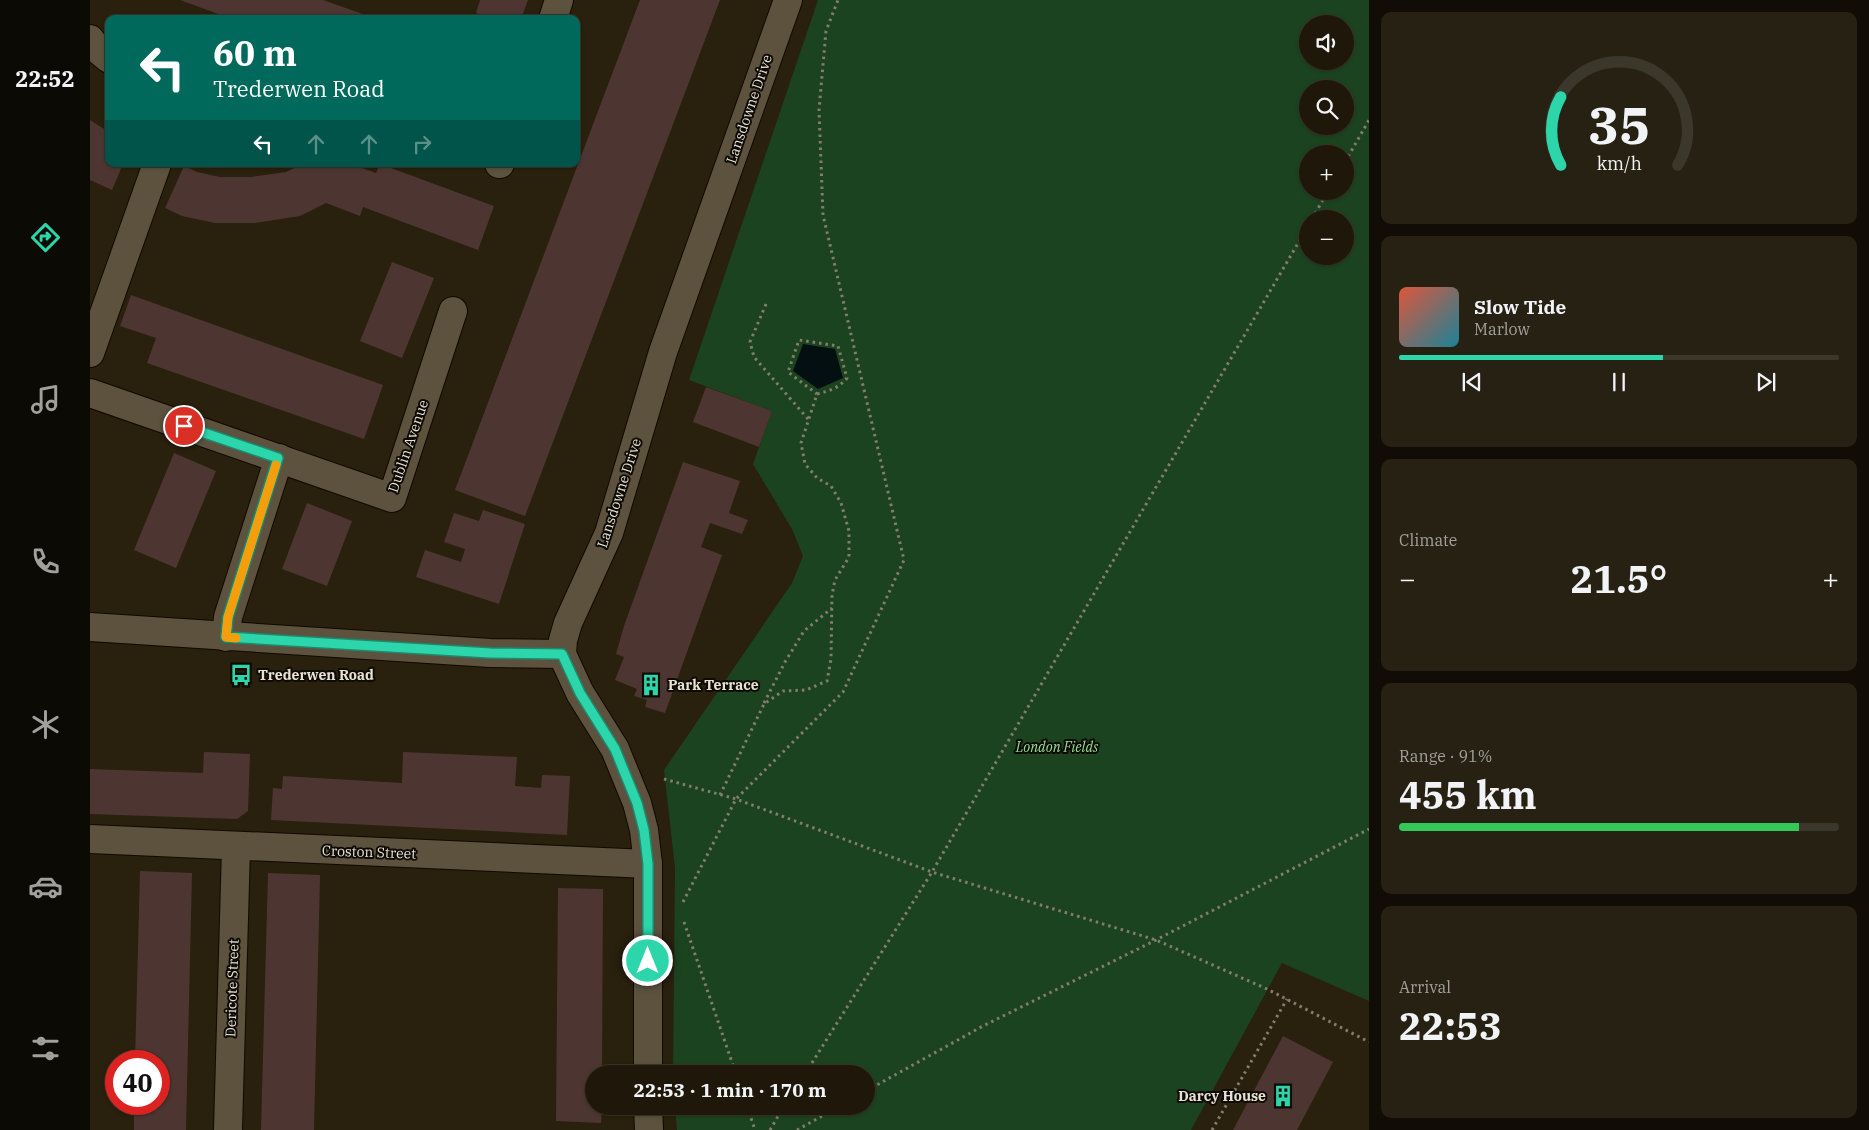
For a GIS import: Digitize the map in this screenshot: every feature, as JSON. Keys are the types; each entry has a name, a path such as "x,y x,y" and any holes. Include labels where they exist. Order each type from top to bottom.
{"street":[{"path":"553,15 559,0"},
{"name":"Lansdowne Drive","path":"562,654 563,640 568,622 609,533 663,352 788,0"},
{"path":"90,39 98,50 105,55"},
{"path":"90,353 156,167"},
{"name":"Dublin Avenue","path":"90,393 392,498 453,310"},
{"path":"226,637 228,617 278,458"},
{"path":"90,627 490,653 562,654 580,693 615,749 637,803 644,830 648,864 648,1065"},
{"name":"Croston Street","path":"90,839 648,864"},
{"name":"Dericote Street","path":"228,1130 236,847"},
{"path":"648,1115 649,1130"}],"path":[{"path":"680,910 736,799 843,692 904,560 823,215 819,110 826,31 838,0"},
{"path":"1354,146 1369,120"},
{"path":"810,1065 932,872 1299,241"},
{"path":"766,304 750,342 754,357 809,419"},
{"path":"799,340 838,346 847,378 841,385 817,394 788,372 799,340"},
{"path":"764,704 783,691 806,690 826,681 831,659 832,595 835,580 849,557 849,531 841,503 831,486 817,478 805,464 801,443 817,394"},
{"path":"720,795 785,662 804,631 832,608"},
{"path":"658,778 736,799 932,872 1156,940 1268,988 1369,1042"},
{"path":"875,1086 983,1026 1156,940 1369,829"},
{"path":"683,919 733,1065"},
{"path":"1212,1130 1286,999"},
{"path":"750,1115 755,1130"},
{"path":"770,1130 779,1115"},
{"path":"797,1130 824,1115"}],"green space":[{"name":"London Fields","path":"818,0 1369,0 1369,1001 1282,963 1191,1130 677,1130 676,1115 875,1115 875,1065 673,1065 675,868 664,770 792,583 803,556 792,529 753,464 772,411 689,380"}],"shaded area":[{"path":"803,344 835,349 843,378 818,389 793,371"}],"building":[{"path":"180,0 323,0 366,15 221,15"},
{"path":"480,0 528,0 522,15 481,15 476,13"},
{"path":"640,0 720,0 525,516 455,490 577,167 580,167 580,159"},
{"path":"90,120 105,129 105,167 122,167 112,190 90,180"},
{"path":"184,167 220,177 251,177 286,172 297,167 359,167 376,173 379,167 388,167 494,206 478,250 363,207 360,216 326,203 300,216 255,223 215,223 182,216 165,208"},
{"path":"392,262 434,278 402,358 360,341"},
{"path":"131,295 383,385 364,439 147,363 156,338 120,326"},
{"path":"706,387 772,411 759,447 693,422"},
{"path":"174,453 216,471 176,568 134,550"},
{"path":"683,462 740,481 729,513 748,520 742,534 710,523 701,547 722,555 665,713 645,707 647,700 634,696 637,689 615,680 624,657 616,654 624,626"},
{"path":"307,503 352,521 327,586 282,569"},
{"path":"483,510 525,524 499,604 416,577 425,550 461,562 465,549 444,542 454,513 479,521"},
{"path":"204,752 250,754 248,811 237,819 90,814 90,769 203,773"},
{"path":"403,752 517,757 515,786 541,788 542,775 570,776 567,835 271,820 273,788 282,789 283,776 402,783"},
{"path":"140,871 192,873 186,1130 134,1130 134,1115 170,1115 170,1050 135,1050"},
{"path":"268,873 320,875 314,1130 261,1130"},
{"path":"558,888 603,889 602,1065 585,1065 585,1115 601,1115 601,1123 556,1121"},
{"name":"Darcy House","path":"1283,1036 1333,1062 1297,1130 1233,1130"}],"slow traffic":[{"path":"236,638 226,637 228,617 276,465"}],"place":[{"name":"Trederwen Road","path":"241,675"},
{"name":"Park Terrace","path":"651,685"},
{"name":"Darcy House","path":"1283,1096"}],"route":[{"path":"184,426 278,458 228,617 226,637 490,653 562,654 580,693 615,749 637,803 644,830 648,864 648,961"}]}
